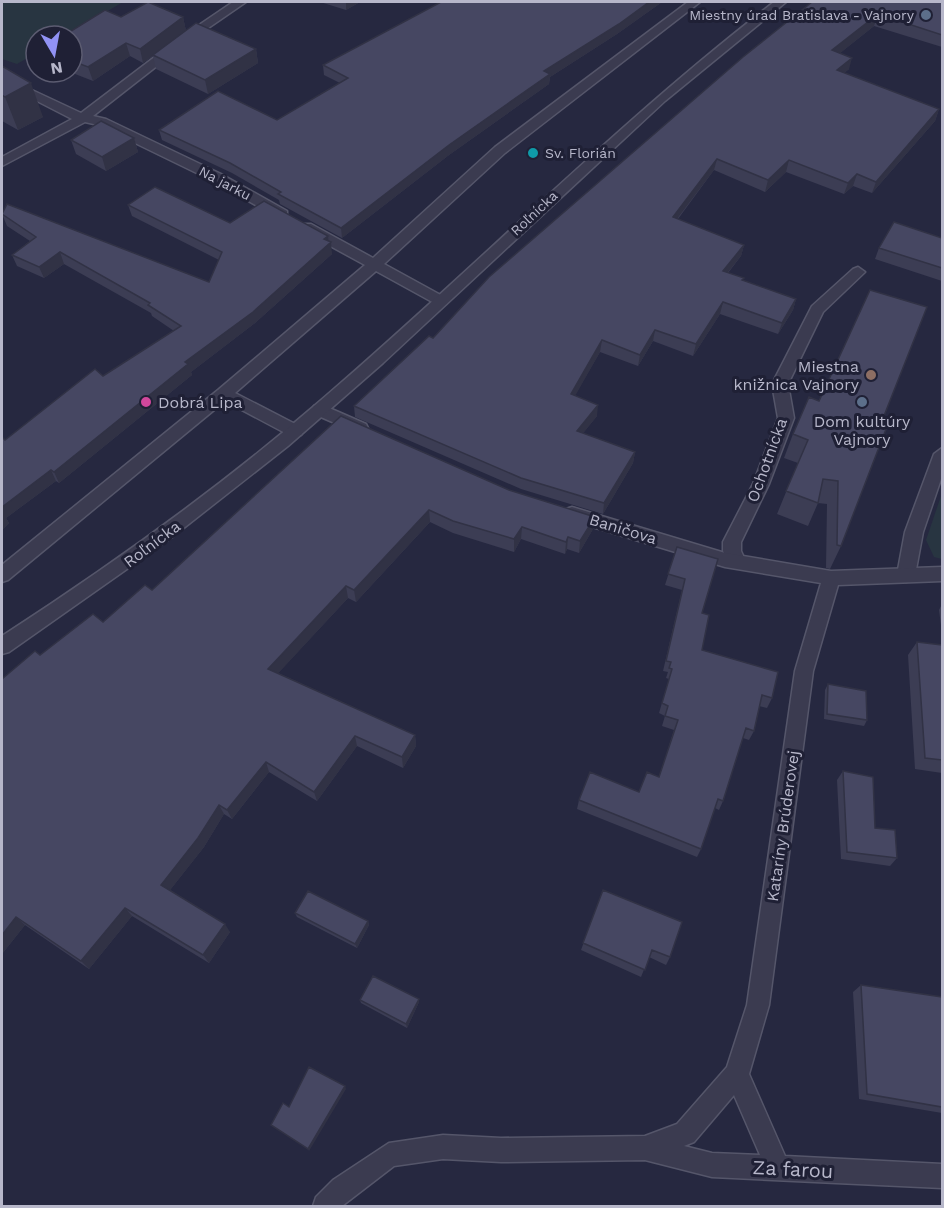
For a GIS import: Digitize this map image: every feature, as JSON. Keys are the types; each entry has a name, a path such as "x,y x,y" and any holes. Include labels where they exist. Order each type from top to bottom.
{"street":[{"path":"2,162 83,118 181,42 240,2"},
{"path":"2,575 224,394 375,264 500,150 694,2"},
{"name":"Roľnícka","path":"2,646 122,567 295,431 441,301 602,150 780,2"},
{"name":"Na jarku","path":"2,79 72,116 102,122 216,177 441,301"},
{"name":"Ochotnícka","path":"731,561 732,542 761,484 786,418 780,384 817,309 858,272"},
{"path":"224,394 266,413 295,431"},
{"path":"320,410 375,434"},
{"path":"906,576 914,532 942,454"},
{"name":"Baničova","path":"559,510 731,561 831,578 942,574"},
{"name":"Kataríny Brúderovej","path":"325,1206 342,1189 389,1155 442,1147 501,1150 645,1148 685,1133 737,1074 758,1005 804,671 831,578"},
{"path":"737,1074 778,1168"},
{"name":"Za farou","path":"645,1148 712,1165 942,1176"}],"shaded area":[{"path":"2,2 123,2 84,25 24,24 24,60 17,64 2,59"},
{"path":"942,493 942,559 934,557 926,540"}],"building":[{"path":"148,2 183,17 140,49 126,43 88,67 84,66 82,24 105,10 121,17"},
{"path":"441,2 649,2 619,24 544,71 550,74 449,145 341,228 278,194 281,192 230,163 159,130 218,91 277,120 348,78 323,65"},
{"path":"812,2 942,2 942,35 878,14 832,50 852,58 837,70 939,109 876,182 857,174 848,183 789,160 768,180 717,159 673,217 744,245 723,271 796,299 782,323 723,302 696,344 655,330 640,355 602,340 571,394 598,405 577,431 635,452 604,503 521,478 354,406 429,336 433,338 489,277 743,57"},
{"path":"196,23 256,49 205,80 153,55"},
{"path":"2,66 24,79 24,84 29,84 5,97 2,95"},
{"path":"101,121 134,138 102,157 71,140"},
{"path":"155,187 230,223 264,201 328,236 324,239 331,242 253,312 185,362 188,364 54,472 51,470 2,507 2,437 5,440 95,369 103,376 181,326 148,305 150,303 60,252 39,267 12,255 36,237 2,214 7,204 209,282 222,252 128,205"},
{"path":"894,222 942,238 942,268 879,248"},
{"path":"870,290 927,307 882,421 888,424 841,546 837,545 838,481 823,479 818,503 786,491 808,440 793,434 809,397 819,401"},
{"path":"341,416 509,490 595,517 580,541 568,537 566,542 522,527 514,539 453,521 429,510 354,590 346,586 268,669 415,735 402,757 355,736 314,792 266,762 227,810 219,805 198,838 161,885 225,924 203,955 125,908 81,961 16,917 2,935 2,679 35,651 40,655 93,614 103,622 145,585 152,590"},
{"path":"677,547 718,559 702,613 709,615 702,650 778,672 772,698 762,695 754,731 746,728 723,801 718,799 701,849 579,800 590,772 639,792 647,772 659,777 678,720 665,716 668,706 662,703 672,669 669,668 671,662 666,661 685,579 668,574"},
{"path":"917,642 942,645 942,760 925,758"},
{"path":"828,684 866,691 867,720 827,714"},
{"path":"843,771 873,777 875,828 895,830 897,858 847,852"},
{"path":"603,890 682,922 670,957 652,950 645,970 583,943"},
{"path":"308,891 368,921 355,944 295,913"},
{"path":"373,976 419,999 406,1024 360,1000"},
{"path":"861,985 942,997 942,1107 867,1094"},
{"path":"309,1067 345,1086 308,1149 271,1125 283,1103 289,1107"}],"place":[{"name":"Miestny úrad Bratislava - Vajnory","path":"926,15"},
{"name":"Sv. Florián","path":"533,153"},
{"name":"Miestna knižnica Vajnory","path":"871,375"},
{"name":"Dobrá Lipa","path":"146,402"},
{"name":"Dom kultúry Vajnory","path":"862,402"}]}
